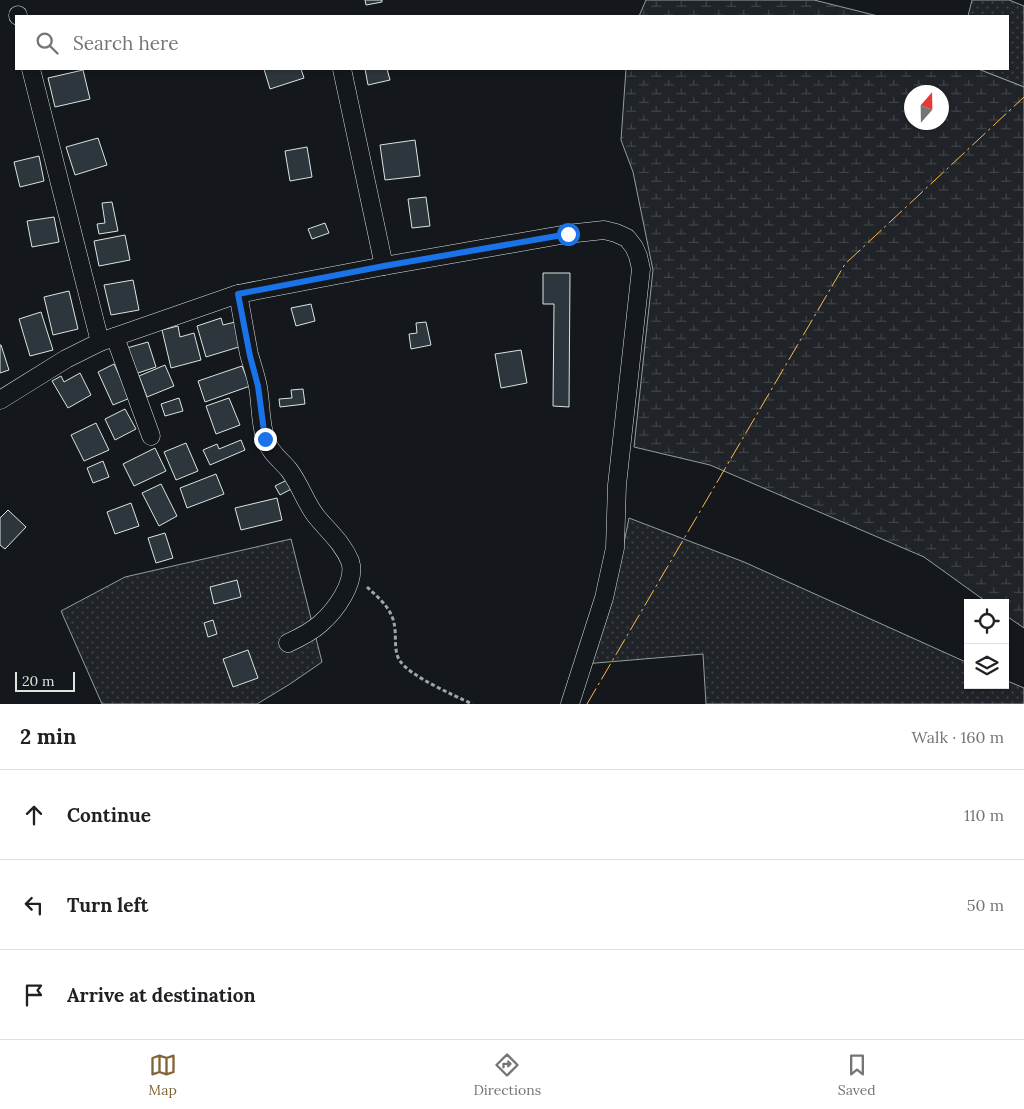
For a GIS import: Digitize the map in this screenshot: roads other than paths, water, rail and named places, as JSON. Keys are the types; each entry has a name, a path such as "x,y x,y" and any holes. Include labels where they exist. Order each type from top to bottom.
{"street":[{"path":"31,70 107,340 150,436"},
{"path":"342,70 384,266"},
{"path":"0,400 66,358 107,340 238,294 568,234 604,230 616,232 627,238 634,247 640,269 617,485 616,548 604,598 570,704"},
{"path":"238,294 258,386 265,439 271,451 289,470 297,482 316,517 336,537 350,563 352,573 341,600 321,623 306,634 288,643"}]}
